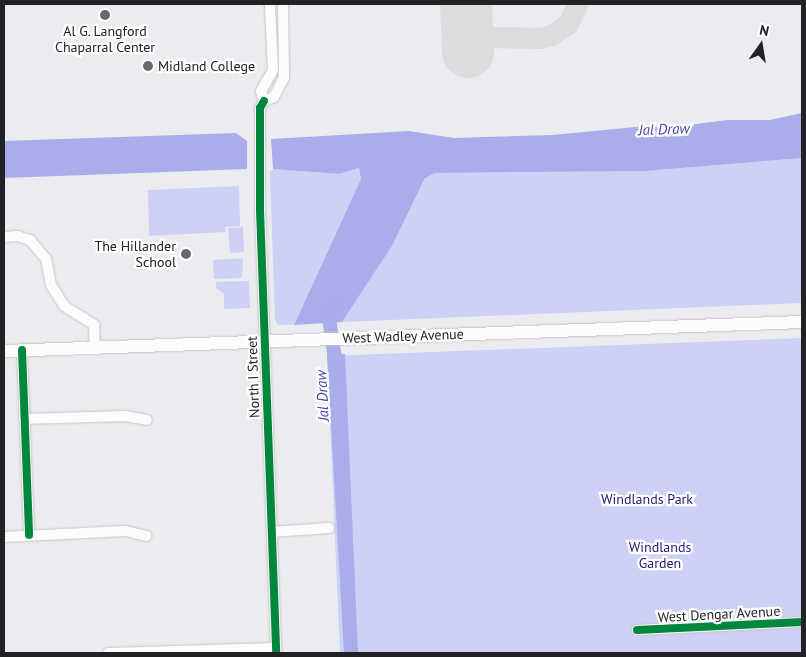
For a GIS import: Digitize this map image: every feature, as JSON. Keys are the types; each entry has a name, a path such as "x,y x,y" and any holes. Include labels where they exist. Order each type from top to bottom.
{"main road":[{"name":"West Wadley Avenue","path":"4,351 802,322"}],"street":[{"name":"North I Street","path":"270,4 272,70 261,91 264,101 260,108 260,210 276,651"},
{"path":"264,101 274,97 284,77 283,4"},
{"path":"4,237 17,236 30,240 46,259 51,285 64,306 94,325 95,348"},
{"path":"22,350 29,535"},
{"path":"24,419 125,416 146,420"},
{"path":"272,532 329,528"},
{"path":"4,537 126,531 146,536"},
{"name":"West Dengar Avenue","path":"637,630 802,622"},
{"path":"108,653 276,651"}],"green space":[{"path":"802,158 802,303 342,322 392,246 425,178 435,173 645,171"},
{"path":"359,168 361,179 294,325 278,325 275,320 270,172 273,169 339,174"},
{"path":"239,186 240,226 225,227 226,232 149,236 148,190"},
{"path":"243,227 244,252 230,253 228,228"},
{"path":"243,258 242,278 214,279 213,260"},
{"path":"249,281 250,308 224,309 224,294 216,288 216,282"},
{"name":"Windlands Park","path":"802,338 802,653 340,653 327,356"}],"water":[{"path":"802,113 802,158 645,171 435,173 425,178 392,246 342,322 294,325 361,179 359,168 339,174 273,169 271,139 409,131 454,138 552,135 646,126 665,128 727,120 770,120"},
{"path":"236,133 247,141 247,169 4,178 4,141"},
{"path":"327,354 345,354 358,653 344,653"}],"waterway":[{"name":"Jal Draw","path":"335,306 329,318 337,373"}],"taxiway":[{"path":"466,6 477,28 488,37 541,38 551,35 568,24 577,4"}],"runway":[{"path":"466,4 468,52"}],"cycle path":[{"path":"264,101 260,108 260,210 276,653"},
{"path":"22,350 29,535"},
{"path":"637,630 802,622"}],"place":[{"name":"Al G. Langford Chaparral Center","path":"105,15"},
{"name":"Midland College","path":"148,66"},
{"name":"The Hillander School","path":"186,254"}],"park label":[{"name":"Windlands Garden","path":"660,556"}]}
